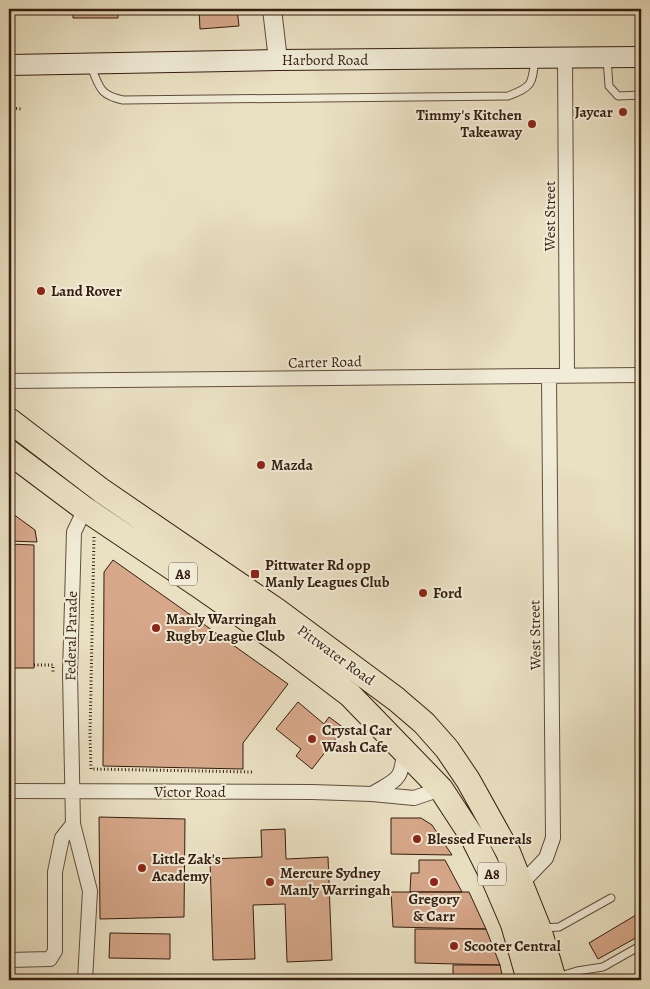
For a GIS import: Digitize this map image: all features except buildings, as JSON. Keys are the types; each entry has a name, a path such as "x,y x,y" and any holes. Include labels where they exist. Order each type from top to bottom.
{"highway":[{"name":"Pittwater Road","path":"9,420 102,490 268,605 396,699 424,723 447,749 494,824 522,883 539,928 554,979"},
{"name":"Pittwater Road","path":"9,452 85,509 202,586 350,695 441,789 473,838 513,924 529,980"},
{"name":"Federal Parade","path":"85,509 102,490"},
{"path":"441,789 447,749"}],"main road":[{"name":"Harbord Road","path":"9,65 278,60 641,57"}],"street":[{"path":"272,9 278,60"},
{"name":"West Street","path":"565,58 567,375"},
{"name":"Carter Road","path":"9,381 641,375"},
{"name":"West Street","path":"522,883 546,858 553,838 549,376"},
{"name":"Federal Parade","path":"85,509 74,532 70,673 73,824 90,891 85,980"},
{"path":"372,794 400,775 403,768 404,750"},
{"name":"Victor Road","path":"9,791 302,792 372,794 414,798 441,789"},
{"path":"9,960 50,959 55,951 56,872 62,838 73,824"}],"lane":[{"path":"607,57 609,86 618,96 641,95"},
{"path":"90,63 101,88 108,97 123,100 508,96 524,90 532,82 535,58"},
{"path":"539,928 559,927 611,898"},
{"path":"554,979 577,971 603,967 640,946"}],"path":[{"path":"9,108 22,109"},
{"path":"94,536 91,769 254,772"},
{"path":"34,665 53,664 53,672"}],"place":[{"name":"Jaycar","path":"623,112"},
{"name":"Timmy's Kitchen Takeaway","path":"532,124"},
{"name":"Land Rover","path":"41,291"},
{"name":"Mazda","path":"261,465"},
{"name":"Pittwater Rd opp Manly Leagues Club","path":"255,574"},
{"name":"Ford","path":"423,593"},
{"name":"Manly Warringah Rugby League Club","path":"156,628"},
{"name":"Crystal Car Wash Cafe","path":"312,739"},
{"name":"Blessed Funerals","path":"417,839"},
{"name":"Little Zak's Academy","path":"142,868"},
{"name":"Mercure Sydney Manly Warringah","path":"270,882"},
{"name":"Gregory & Carr","path":"434,882"},
{"name":"Scooter Central","path":"454,946"}]}
